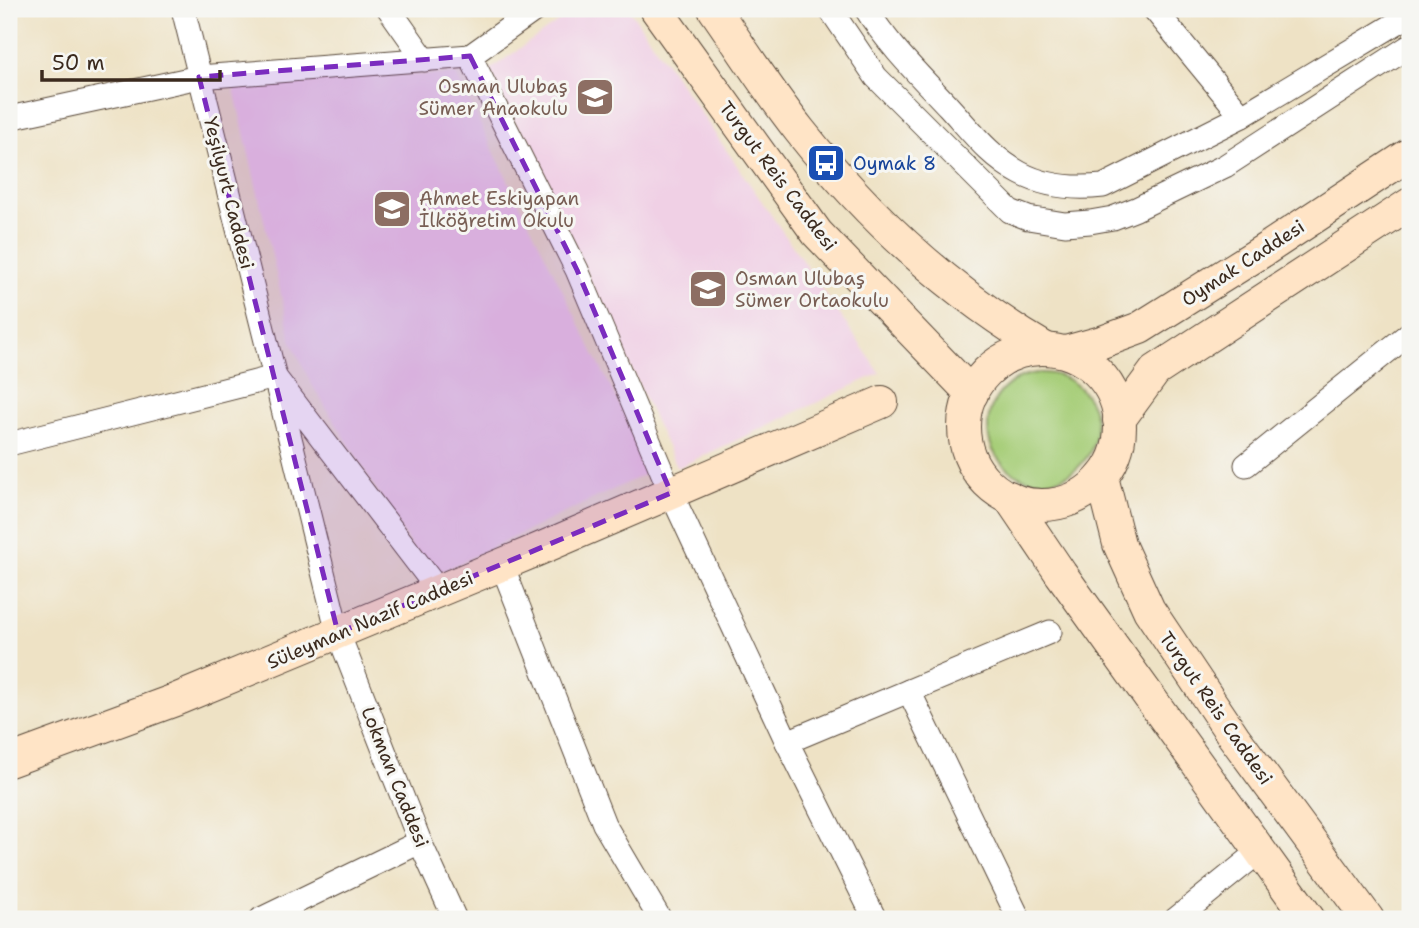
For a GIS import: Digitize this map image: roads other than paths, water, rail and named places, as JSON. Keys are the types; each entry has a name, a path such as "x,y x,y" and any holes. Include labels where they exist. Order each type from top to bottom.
{"street":[{"name":"Yeşilyurt Caddesi","path":"183,9 338,633"},
{"path":"389,9 425,60"},
{"path":"9,118 199,77 470,56 536,9"},
{"name":"Turgut Reis Caddesi","path":"656,9 817,233 972,394"},
{"path":"714,9 798,128 886,228 955,289 994,317 1056,351 1084,361 1099,374 1111,391 1119,420 1116,450 1102,477 1087,491 1059,503 1029,503 1009,497"},
{"path":"830,9 876,77 1010,211 1028,218 1065,223 1113,218 1225,166 1410,46"},
{"path":"866,9 883,36 992,154 1019,173 1050,184 1086,188 1103,186 1242,116 1410,15"},
{"path":"1154,9 1242,116"},
{"path":"470,56 576,270 671,493 875,919"},
{"name":"Oymak Caddesi","path":"1056,351 1102,342 1140,328 1410,154"},
{"path":"1119,420 1155,371 1410,204"},
{"path":"1246,466 1410,332"},
{"path":"1056,351 1025,351 1006,358 990,369 972,394 965,423 969,453 985,479 1009,497 1061,574 1309,919"},
{"path":"9,444 275,376 439,591"},
{"name":"Süleyman Nazif Caddesi","path":"9,761 176,700 502,565 882,402"},
{"name":"Turgut Reis Caddesi","path":"1102,477 1119,544 1149,610 1234,737 1368,919"},
{"path":"502,565 604,824 660,919"},
{"path":"788,742 1050,632"},
{"name":"Lokman Caddesi","path":"338,633 420,842 455,919"},
{"path":"909,691 1019,919"},
{"path":"261,919 420,842"},
{"path":"1176,919 1260,850"}],"place":[{"name":"Osman Ulubaş Sümer Anaokulu","path":"595,97"},
{"name":"Oymak 8","path":"826,163"},
{"name":"Ahmet Eskiyapan İlköğretim Okulu","path":"392,209"},
{"name":"Osman Ulubaş Sümer Ortaokulu","path":"708,289"}]}
